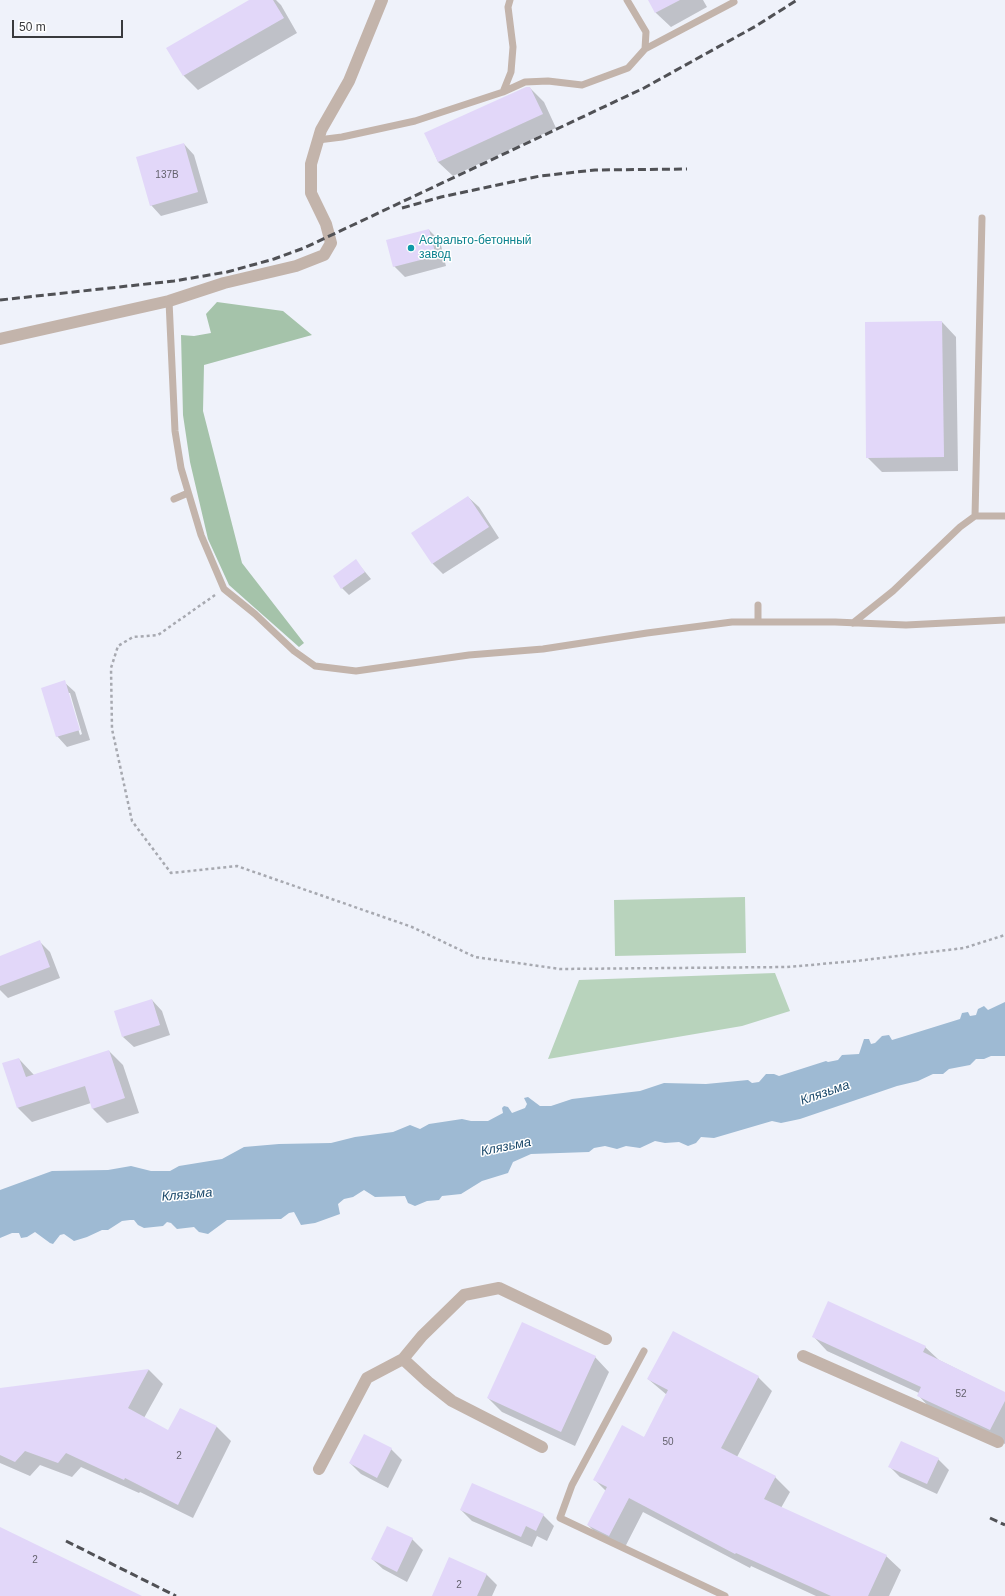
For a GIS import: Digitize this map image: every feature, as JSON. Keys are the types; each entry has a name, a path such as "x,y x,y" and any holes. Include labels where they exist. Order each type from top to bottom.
{"street":[{"path":"0,339 169,302 224,283 296,266 324,255 331,244 326,224 312,193 311,164 321,130 349,81 382,0"},
{"path":"319,1469 367,1378 402,1359 422,1336 464,1295 499,1288 606,1339"},
{"path":"803,1356 998,1442"},
{"path":"402,1359 452,1401 542,1447"}],"lane":[{"path":"503,92 511,72 513,47 508,7 510,0"},
{"path":"627,0 646,32 645,49"},
{"path":"318,140 342,137 414,121 503,92 525,82 548,81 582,85 628,68 645,49 734,2"},
{"path":"975,516 982,218"},
{"path":"169,302 175,431 181,468 200,536 224,589 255,614 294,651 315,666 356,671 468,655 543,649 732,622 906,625 1005,620"},
{"path":"174,499 188,493"},
{"path":"853,623 893,591 960,527 975,516 1005,516"},
{"path":"758,605 758,622"},
{"path":"644,1350 572,1485 560,1518 725,1596"}],"path":[{"path":"224,589 158,635 133,637 118,646 111,668 112,729 132,821 171,873 237,866 412,927 474,957 560,968 788,967 856,961 964,948 1005,935"}],"green space":[{"path":"217,302 283,311 312,335 204,365 203,411 242,563 304,643 299,647 229,585 208,539 190,462 183,415 181,335 194,336 211,333 206,314"},
{"path":"745,897 746,953 615,956 614,900"},
{"path":"775,973 790,1011 742,1026 548,1059 579,980"}],"water":[{"name":"Клязьма","path":"1005,1002 1005,1056 991,1056 984,1059 976,1059 970,1065 949,1069 943,1074 933,1074 918,1081 897,1086 800,1119 781,1123 772,1121 714,1138 701,1137 696,1143 688,1146 679,1142 665,1143 655,1141 640,1148 626,1146 617,1149 605,1146 594,1148 589,1152 531,1154 513,1162 508,1173 482,1181 461,1194 442,1196 439,1200 427,1201 415,1206 408,1203 405,1196 375,1197 364,1190 353,1197 344,1199 338,1204 340,1214 315,1223 301,1225 294,1212 289,1213 281,1219 227,1220 208,1234 199,1232 194,1227 177,1229 171,1223 167,1222 163,1226 144,1228 138,1225 134,1220 130,1220 122,1221 108,1230 102,1230 74,1241 64,1234 60,1235 53,1244 35,1232 27,1237 21,1238 19,1233 12,1233 0,1238 0,1190 52,1171 108,1170 131,1166 151,1171 170,1171 179,1166 222,1159 244,1147 279,1144 331,1143 355,1137 393,1132 410,1125 420,1129 429,1124 462,1119 471,1121 488,1121 503,1113 502,1108 504,1106 508,1107 512,1113 525,1108 527,1104 524,1098 528,1097 540,1106 551,1106 572,1099 640,1091 664,1083 706,1084 748,1080 752,1083 759,1082 766,1074 774,1074 779,1076 826,1061 838,1060 842,1055 859,1054 864,1039 869,1039 871,1044 875,1043 882,1036 889,1035 892,1040 960,1019 962,1013 968,1012 970,1016 976,1015 978,1009 984,1006 988,1010"}],"building":[{"path":"249,0 273,0 284,18 183,76 166,48"},
{"path":"648,0 680,0 655,13"},
{"path":"526,87 530,87 543,114 438,162 424,133"},
{"path":"184,143 198,192 150,206 136,157"},
{"name":"Асфальто-бетонный завод","path":"429,229 436,256 393,267 386,240"},
{"path":"942,321 944,457 866,458 865,322"},
{"path":"468,496 489,527 432,564 411,533"},
{"path":"356,559 365,572 341,589 333,576"},
{"path":"65,680 80,730 56,737 41,688"},
{"path":"40,940 50,967 0,986 0,956"},
{"path":"152,999 160,1025 122,1037 114,1011"},
{"path":"109,1050 125,1098 92,1109 85,1086 17,1108 2,1063 19,1058 26,1077"},
{"path":"828,1301 926,1346 923,1352 1005,1392 1005,1401 990,1430 917,1396 921,1387 812,1337"},
{"path":"522,1322 596,1356 561,1432 487,1398"},
{"path":"673,1331 759,1376 721,1448 776,1476 764,1499 887,1555 868,1596 831,1596 736,1553 735,1554 629,1498 609,1536 587,1525 607,1487 593,1480 622,1425 644,1437 668,1390 647,1379"},
{"path":"149,1369 128,1408 168,1430 180,1408 217,1426 178,1505 125,1478 124,1480 66,1453 58,1463 25,1451 15,1462 0,1455 0,1388"},
{"path":"364,1434 392,1448 377,1478 349,1463"},
{"path":"901,1441 939,1458 927,1484 888,1467"},
{"path":"472,1483 544,1514 536,1531 526,1526 521,1537 460,1510"},
{"path":"387,1526 413,1538 397,1572 371,1559"},
{"path":"0,1527 142,1596 0,1596"},
{"path":"449,1557 487,1574 477,1596 432,1596"}],"railway":[{"path":"0,300 174,281 227,272 274,259 304,248 644,88 756,26 797,0"},
{"path":"402,208 441,197 540,176 595,170 687,169"},
{"path":"990,1518 1005,1525"},
{"path":"66,1541 176,1596"}],"place":[{"name":"Асфальто-бетонный завод","path":"411,248"}]}
